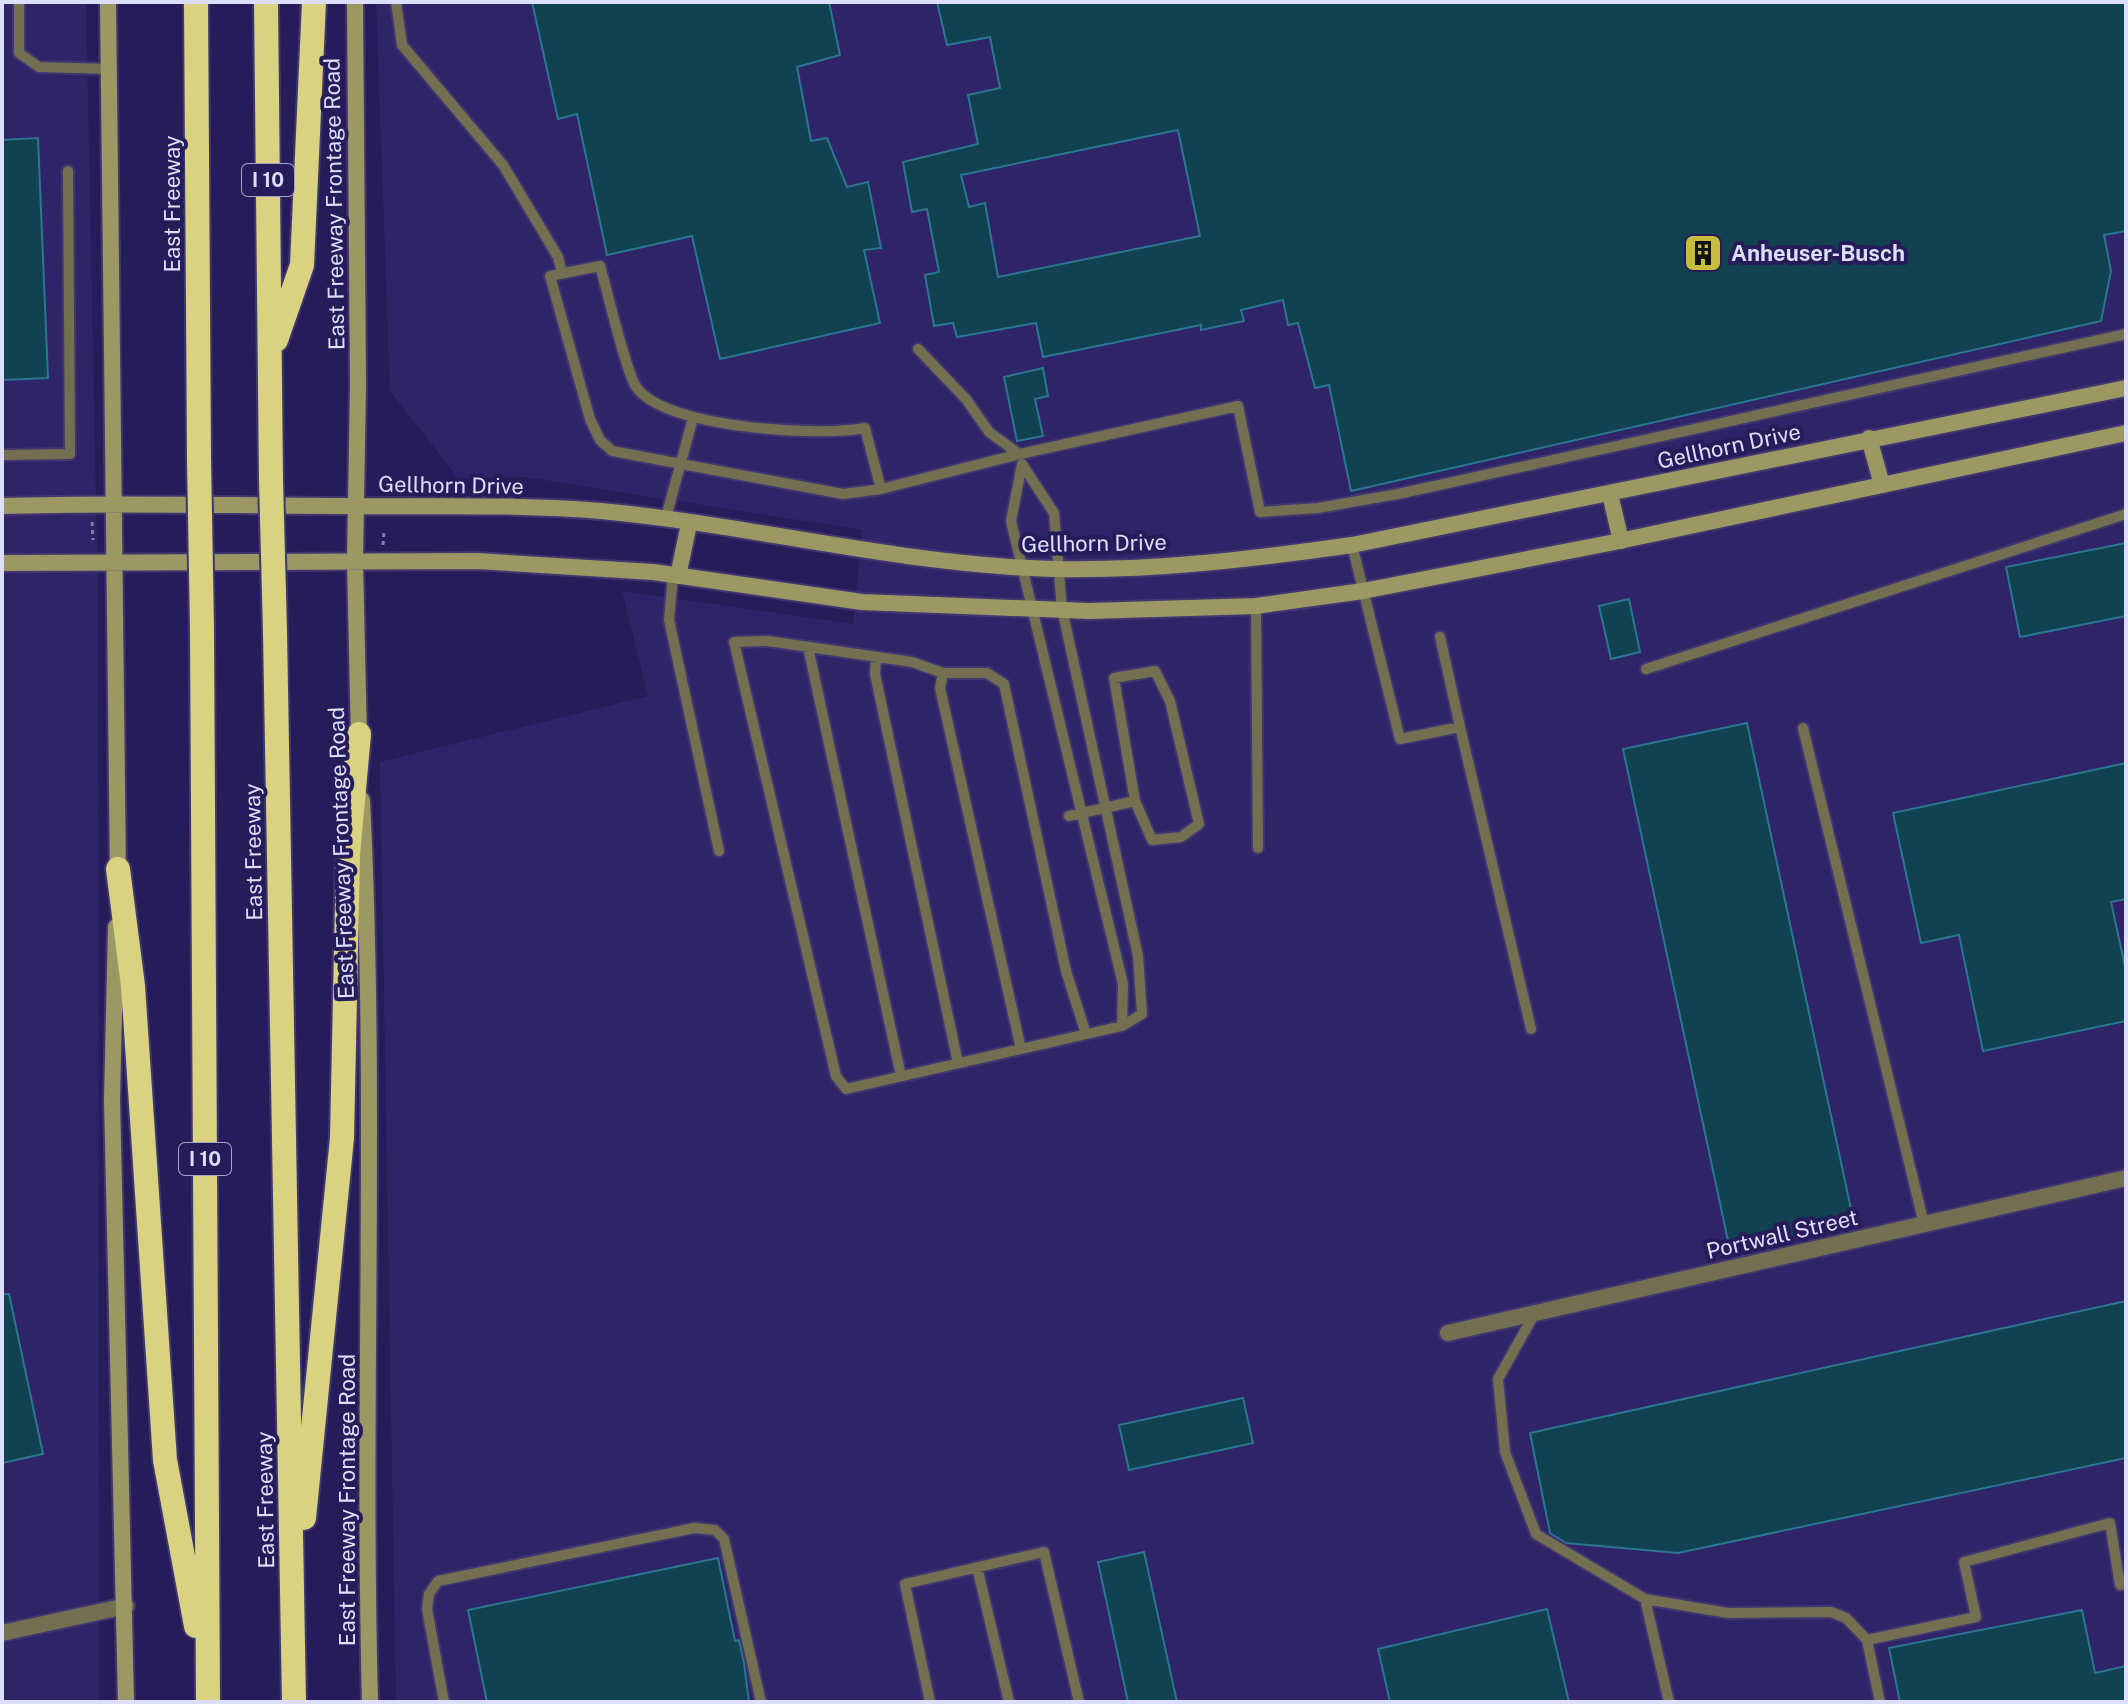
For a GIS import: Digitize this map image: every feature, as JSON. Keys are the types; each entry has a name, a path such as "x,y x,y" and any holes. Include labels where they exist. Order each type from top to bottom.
{"highway":[{"path":"185,2 198,198"},
{"name":"East Freeway","path":"196,2 208,1695"},
{"name":"East Freeway","path":"266,2 271,456 294,1702"},
{"path":"270,358 302,265 314,2"},
{"path":"293,1636 342,1138 348,855 359,734"},
{"path":"118,869 133,986 165,1460 208,1695"}],"main road":[{"path":"108,2 118,869 112,1100 126,1702"},
{"name":"East Freeway Frontage Road","path":"355,2 355,561 370,1120 365,1512 370,1702"},
{"name":"Gellhorn Drive","path":"2,506 115,502 477,506 602,511 855,549 1023,567 1056,569 1235,562 1352,545 2126,388"},
{"path":"2,563 477,561 675,575 862,602 1033,609 1256,606 1363,591 1621,541 2126,433"},
{"path":"1869,438 1882,485"},
{"path":"1610,494 1621,541"},
{"path":"675,575 689,524"}],"street":[{"name":"Portwall Street","path":"1448,1333 2126,1178"},
{"path":"2,1633 126,1606"}],"lane":[{"path":"19,2 19,53 39,67 109,69"},
{"path":"396,2 402,45 503,165 558,257 562,273"},
{"path":"2,455 70,454 68,171"},
{"path":"881,489 865,428 822,433 693,418 673,414 653,403 635,387 600,266 550,276 590,419 600,440 612,451 843,494 881,489 1021,459 1238,406 1260,512 1318,508 1398,494 2126,334"},
{"path":"918,349 966,399 989,432 1021,459 1054,513 1060,550 1056,569 1062,609 1138,956 1142,1014 1122,1026 846,1089 836,1076 734,642 768,641 912,662 943,673 987,673 1004,684 1066,971 1086,1034"},
{"path":"665,521 693,418"},
{"path":"1021,459 1011,521 1033,609 1075,815 1123,984 1122,1026"},
{"path":"1646,669 2126,514"},
{"path":"1352,545 1400,739 1460,727"},
{"path":"675,575 669,620 719,851"},
{"path":"1256,606 1258,848"},
{"path":"1440,637 1531,1029"},
{"path":"808,647 901,1076"},
{"path":"876,658 875,674 958,1063"},
{"path":"1155,671 1170,701 1199,824 1181,837 1152,840 1135,801 1114,678 1155,671"},
{"path":"943,673 940,688 1021,1049"},
{"path":"1803,728 1924,1224"},
{"path":"1075,815 1135,801"},
{"path":"1535,1313 1498,1379 1505,1452 1536,1534 1645,1599 1728,1613 1831,1612 1846,1618 1867,1640 1880,1702"},
{"path":"1867,1640 1976,1617 1964,1562 2110,1523 2120,1585 2126,1584"},
{"path":"444,1702 427,1609 429,1594 438,1581 694,1528 715,1530 724,1539 761,1702"},
{"path":"930,1702 905,1584 1044,1552 1079,1702"},
{"path":"977,1567 1009,1702"},
{"path":"1645,1599 1669,1702"}],"path":[{"path":"92,522 93,540"},
{"path":"383,545 384,530"}],"shaded area":[{"path":"2,2 86,2 98,601 99,1702 2,1702"},
{"path":"376,2 2126,2 2126,1702 396,1702 380,762 648,696 622,591 853,624 862,530 525,477 459,479 390,391"}],"building":[{"path":"532,2 829,2 840,55 797,67 811,141 827,138 847,187 868,182 881,248 864,250 880,323 720,359 692,236 607,255 577,114 558,119"},
{"name":"Anheuser-Busch","path":"937,2 2126,2 2126,231 2104,235 2111,271 2101,321 1351,491 1329,385 1315,388 1298,323 1288,325 1283,300 1241,310 1244,321 1201,330 1201,325 1043,357 1036,323 957,337 953,323 934,326 925,275 939,272 927,209 912,212 903,162 978,144 968,95 1000,88 990,37 947,45","holes":["1178,130 1200,236 998,277 985,203 969,207 961,175"]},
{"path":"38,138 48,378 2,380 2,140"},
{"path":"1043,368 1048,396 1035,399 1043,436 1017,441 1004,377"},
{"path":"2126,543 2126,616 2020,637 2006,567"},
{"path":"1629,599 1640,652 1611,659 1599,606"},
{"path":"1747,723 1854,1223 1730,1250 1623,749"},
{"path":"2126,763 2126,899 2111,902 2126,971 2126,1021 1983,1051 1959,935 1921,943 1893,813"},
{"path":"2,1294 9,1294 43,1454 2,1463"},
{"path":"2126,1301 2126,1458 1678,1553 1566,1543 1550,1533 1530,1433"},
{"path":"1243,1398 1253,1443 1129,1470 1119,1425"},
{"path":"1144,1552 1177,1702 1128,1702 1098,1562"},
{"path":"718,1558 735,1641 739,1640 744,1663 749,1702 487,1702 468,1610"},
{"path":"1547,1609 1569,1702 1390,1702 1378,1649"},
{"path":"2082,1610 2095,1673 2126,1666 2126,1702 1900,1702 1889,1648"}],"place":[{"name":"Anheuser-Busch","path":"1703,253"}]}
